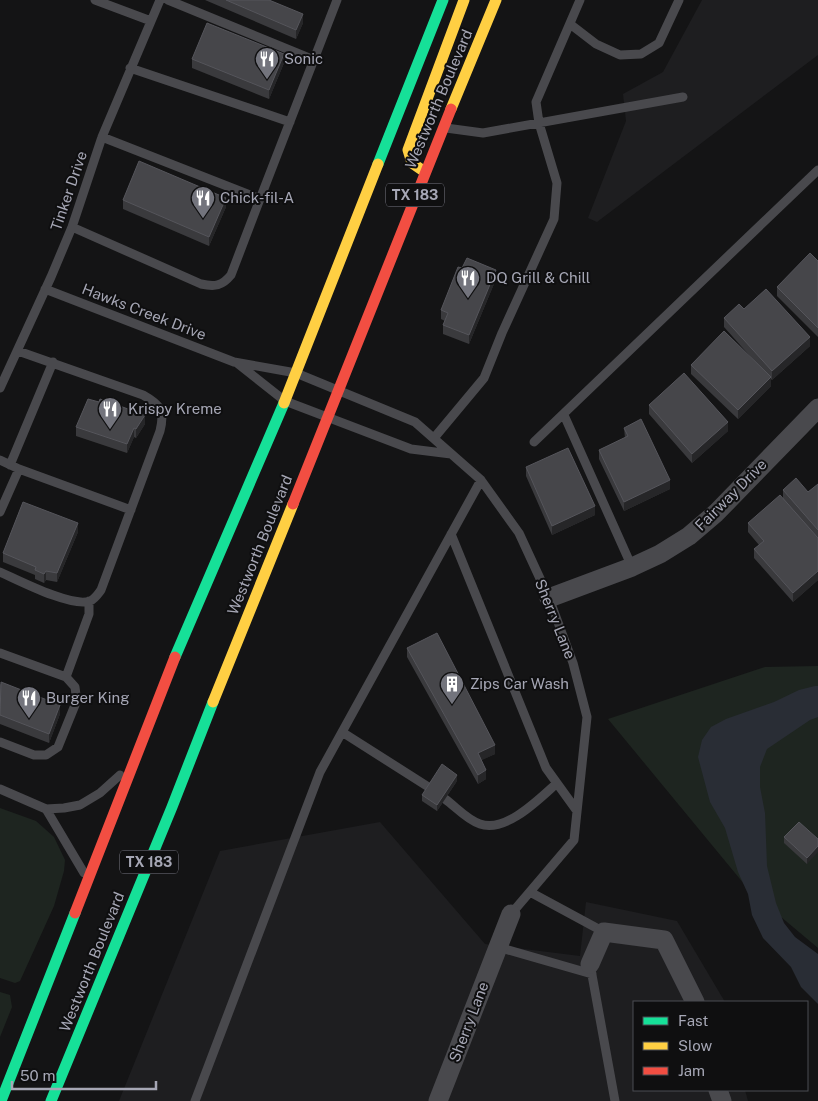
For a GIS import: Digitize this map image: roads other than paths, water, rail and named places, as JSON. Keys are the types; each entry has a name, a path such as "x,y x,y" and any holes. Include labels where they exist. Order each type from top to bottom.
{"main road":[{"name":"Westworth Boulevard","path":"1,1101 183,637 285,401 443,0"},
{"path":"425,172 412,162 408,150 464,0"},
{"name":"Westworth Boulevard","path":"51,1101 172,808 425,172 496,0"}],"street":[{"name":"Fairway Drive","path":"549,598 632,567 660,554 689,536 716,513 818,408"},
{"name":"Sherry Lane","path":"438,1101 512,914"},
{"path":"591,969 604,932 664,940 694,1001"}],"lane":[{"path":"95,0 106,2 151,21"},
{"name":"Tinker Drive","path":"0,388 52,277 72,227 102,137 160,0"},
{"path":"168,0 314,60"},
{"path":"434,438 484,378 502,333 554,219 557,183 539,123 536,102 580,0"},
{"path":"570,24 596,44 620,55 641,54 659,43 679,0"},
{"path":"72,227 202,284 214,287 224,284 231,275 335,1"},
{"path":"130,68 290,122"},
{"path":"443,128 484,133 683,97"},
{"path":"102,137 260,199"},
{"path":"534,442 818,170"},
{"name":"Hawks Creek Drive","path":"45,289 234,362 296,373"},
{"path":"0,572 65,600 85,602 97,596 102,590 164,417 160,408 143,395 18,351"},
{"path":"10,465 53,362"},
{"name":"Hawks Creek Drive","path":"234,362 285,401"},
{"name":"Sherry Lane","path":"296,373 415,422 452,454 481,480 519,533 549,598 573,663 587,718 574,840 530,892"},
{"path":"285,401 411,449 452,454"},
{"path":"564,415 632,567"},
{"path":"0,460 19,469 131,510"},
{"path":"0,512 19,469"},
{"path":"195,1101 320,772 481,480"},
{"path":"451,534 546,768 577,811"},
{"path":"66,677 89,614 85,602"},
{"path":"0,653 66,677 75,686 75,705 58,747 46,755 34,755 0,742"},
{"path":"342,732 430,788"},
{"path":"0,789 46,809 80,805 100,794 134,761"},
{"path":"445,799 471,820 481,825 493,826 509,820 524,811 557,783"},
{"path":"46,809 88,881"},
{"path":"512,914 530,892 604,932"},
{"path":"498,948 591,969 614,1101"}],"place":[{"name":"Sonic","path":"267,80"},
{"name":"Chick-fil-A","path":"203,219"},
{"name":"DQ Grill & Chill","path":"468,299"},
{"name":"Krispy Kreme","path":"110,430"},
{"name":"Zips Car Wash","path":"452,705"},
{"name":"Burger King","path":"29,719"}]}
